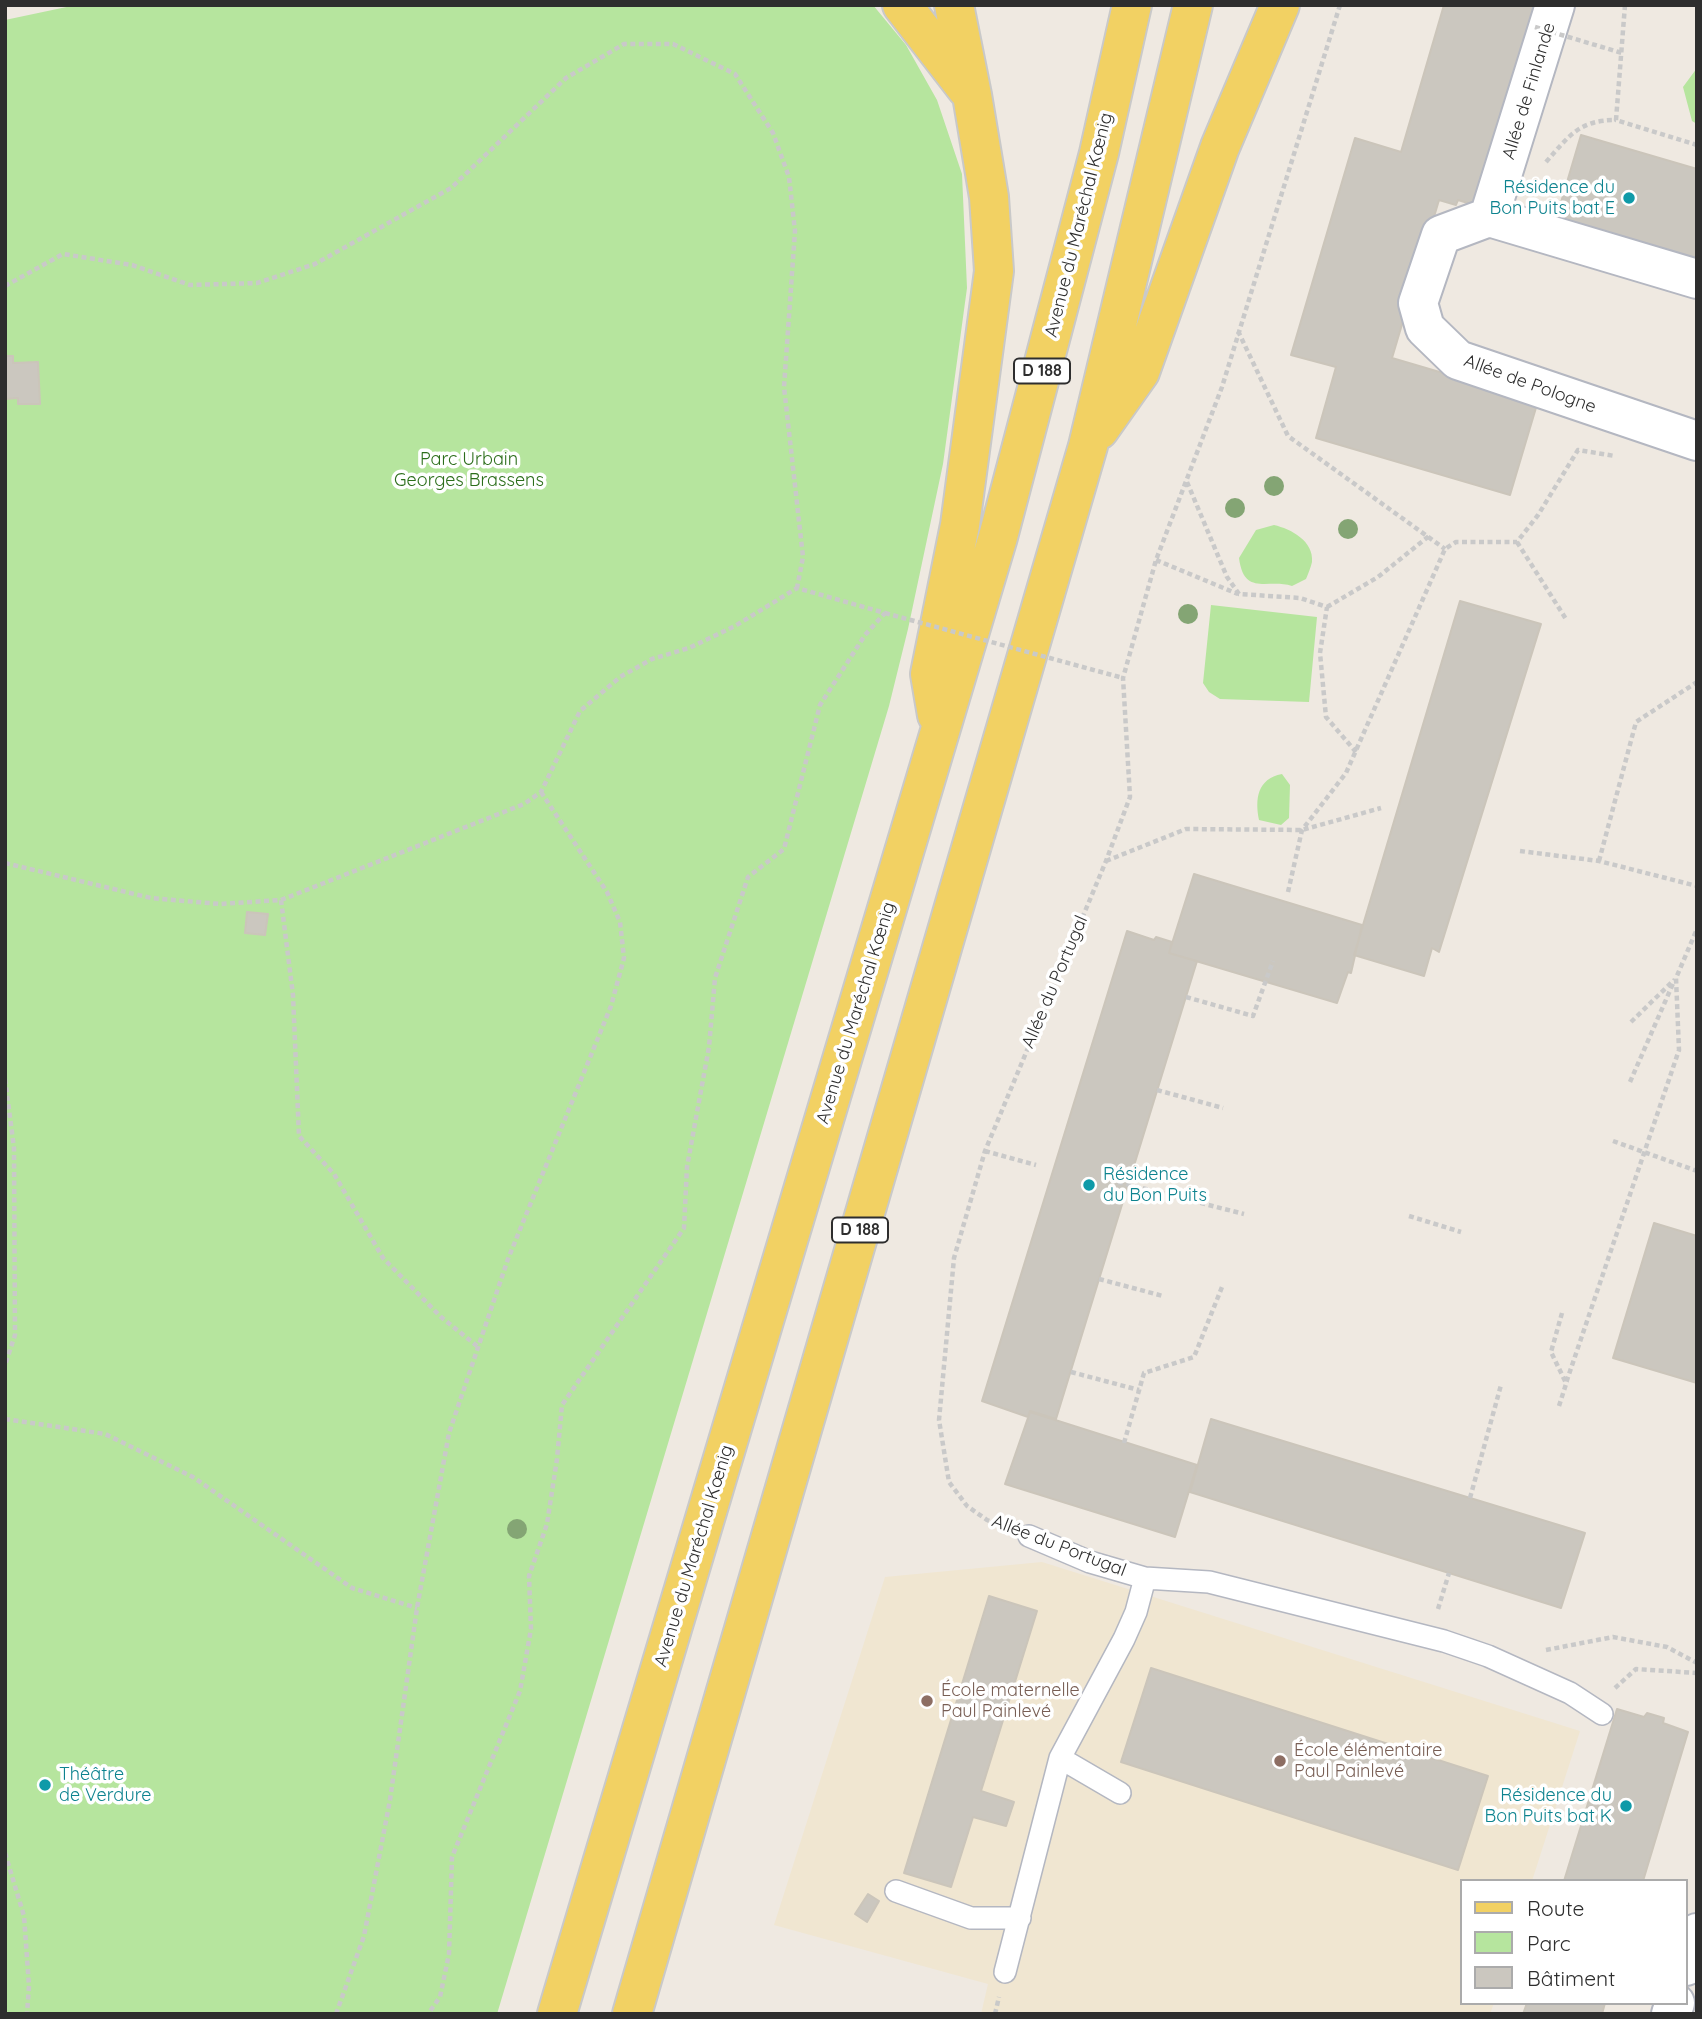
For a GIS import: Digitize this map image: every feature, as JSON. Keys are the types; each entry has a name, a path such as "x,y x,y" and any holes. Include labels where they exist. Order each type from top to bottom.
{"main road":[{"path":"902,5 972,95"},
{"path":"939,733 930,674 960,525 994,271 989,197 954,5"},
{"name":"Avenue du Maréchal Kœnig","path":"557,2014 998,537 1099,153 1132,5"},
{"name":"D 188","path":"632,2014 1088,446 1193,5"},
{"path":"1088,446 1140,372 1220,147 1280,5"}],"street":[{"name":"Allée de Finlande","path":"1489,217 1545,16"},
{"name":"Allée de Pologne","path":"1489,217 1441,235 1418,303 1425,328 1458,360 1697,441"},
{"path":"1489,217 1697,279"},
{"path":"1688,1960 1697,1933"}],"lane":[{"name":"Allée du Portugal","path":"1029,1536 1090,1562 1145,1578 1209,1582 1429,1637 1488,1656 1570,1693 1604,1705"},
{"path":"1005,1972 1060,1758 1124,1639 1136,1612 1145,1578"},
{"path":"1060,1758 1120,1793"},
{"path":"896,1891 971,1918 1020,1918"}],"path":[{"name":"Allée du Portugal","path":"1029,1536 987,1520 967,1506 949,1482 939,1420 954,1258 985,1151 1130,797 1124,678 1156,560 1222,387 1340,5"},
{"path":"1616,120 1625,5"},
{"path":"1545,16 1622,53"},
{"path":"5,285 63,254 132,265 190,285 257,283 315,264 452,188 566,78 624,44 673,44 735,74 773,133 789,177 796,231 784,387 803,557 797,588"},
{"path":"1541,168 1573,131 1604,120 1616,120 1697,145"},
{"path":"1238,331 1288,436 1446,549"},
{"path":"1517,542 1538,515 1578,450 1616,456"},
{"path":"1187,482 1227,577 1239,594"},
{"path":"1156,560 1239,594 1300,598 1327,607 1378,577 1429,536"},
{"path":"1288,892 1302,831 1346,774 1446,549 1456,542 1517,542"},
{"path":"1517,542 1566,619"},
{"path":"5,863 151,898 220,904 281,900 524,804 541,792 580,711 620,677 652,659 689,649 797,588 1124,678"},
{"path":"1327,607 1320,653 1326,717 1356,752"},
{"path":"428,2014 440,1997 449,1954 452,1857 520,1691 531,1629 529,1576 547,1524 562,1405 684,1228 687,1167 709,1047 715,978 748,877 784,849 820,705 865,635 885,613"},
{"path":"1599,861 1636,722 1697,682"},
{"path":"336,2014 364,1936 390,1800 417,1608 449,1433 508,1259 611,1006 624,958 620,922 607,892 541,792"},
{"path":"1106,861 1186,829 1302,831 1381,808"},
{"path":"1520,851 1599,861 1697,886"},
{"path":"281,900 293,995 299,1136 334,1174 383,1258 441,1317 477,1346"},
{"path":"1630,1082 1697,929"},
{"path":"1186,997 1254,1016 1273,961"},
{"path":"1631,1022 1676,978"},
{"path":"1559,1406 1679,1050 1676,978"},
{"path":"5,1079 14,1148 15,1335 5,1365"},
{"path":"1157,1090 1223,1108"},
{"path":"1613,1140 1697,1171"},
{"path":"985,1151 1036,1164"},
{"path":"1118,1182 1244,1214"},
{"path":"1409,1216 1461,1232"},
{"path":"1099,1279 1163,1296"},
{"path":"1124,1443 1144,1373 1194,1357 1223,1287"},
{"path":"1562,1313 1551,1352 1567,1381"},
{"path":"1071,1372 1139,1390"},
{"path":"1470,1498 1501,1385"},
{"path":"5,1419 105,1434 193,1477 352,1588 417,1608"},
{"path":"1429,1637 1449,1573"},
{"path":"1488,1656 1546,1650 1613,1637 1667,1647 1697,1663"},
{"path":"1604,1705 1636,1669 1697,1673"},
{"path":"5,1853 24,1916 29,1986 27,2014"}],"shaded area":[{"name":"École élémentaire Paul Painlevé","path":"1042,1562 1580,1731 1533,1879 1460,1879 1460,2005 1493,2005 1490,2014 981,2014 988,1984 774,1925 885,1577"}],"green space":[{"name":"Parc Urbain Georges Brassens","path":"76,5 873,5 906,45 937,100 962,174 967,288 943,464 889,706 497,2014 5,2014 5,20"},
{"path":"1697,68 1697,124 1692,121 1683,87"},
{"path":"1274,525 1300,537 1312,555 1306,579 1292,586 1258,584 1246,578 1242,570 1239,558 1256,530"},
{"path":"1211,605 1317,617 1309,702 1220,699 1209,692 1203,683"},
{"path":"1282,774 1290,785 1289,818 1281,825 1259,820 1257,805 1263,785 1267,780"}],"building":[{"path":"1444,5 1547,5 1484,208 1458,200 1456,205 1439,200 1392,358 1538,401 1510,495 1316,438 1336,367 1291,355 1355,138 1401,152"},
{"name":"Résidence du Bon Puits bat E","path":"1581,135 1697,169 1697,269 1554,226"},
{"path":"5,356 13,356 13,363 38,362 40,404 18,404 18,398 5,399"},
{"path":"1460,601 1541,624 1439,952 1432,948 1424,976 1354,955"},
{"path":"1194,874 1362,925 1351,973 1348,972 1337,1003 1169,953"},
{"path":"247,912 268,914 265,935 245,933"},
{"name":"Résidence du Bon Puits","path":"1127,931 1154,940 1156,937 1172,942 1169,953 1197,961 1056,1419 1030,1411 1028,1417 982,1401"},
{"path":"1654,1223 1697,1236 1697,1383 1613,1358"},
{"path":"1030,1412 1197,1465 1175,1537 1005,1484"},
{"path":"1211,1419 1585,1533 1561,1608 1190,1492"},
{"path":"989,1596 1037,1611 981,1791 1014,1802 1006,1826 973,1817 951,1887 904,1873"},
{"path":"1151,1668 1488,1776 1458,1870 1121,1762"},
{"name":"Résidence du Bon Puits bat K","path":"1617,1709 1644,1717 1647,1713 1664,1718 1663,1723 1688,1732 1644,1879 1565,1879"},
{"path":"868,1894 879,1901 867,1922 855,1914"},
{"path":"1526,2005 1604,2005 1602,2014 1523,2014"}],"place":[{"name":"Résidence du Bon Puits bat E","path":"1629,198"},
{"name":"Résidence du Bon Puits","path":"1089,1185"},
{"name":"École maternelle Paul Painlevé","path":"927,1701"},
{"name":"École élémentaire Paul Painlevé","path":"1280,1761"},
{"name":"Théâtre de Verdure","path":"45,1785"},
{"name":"Résidence du Bon Puits bat K","path":"1626,1806"}]}
